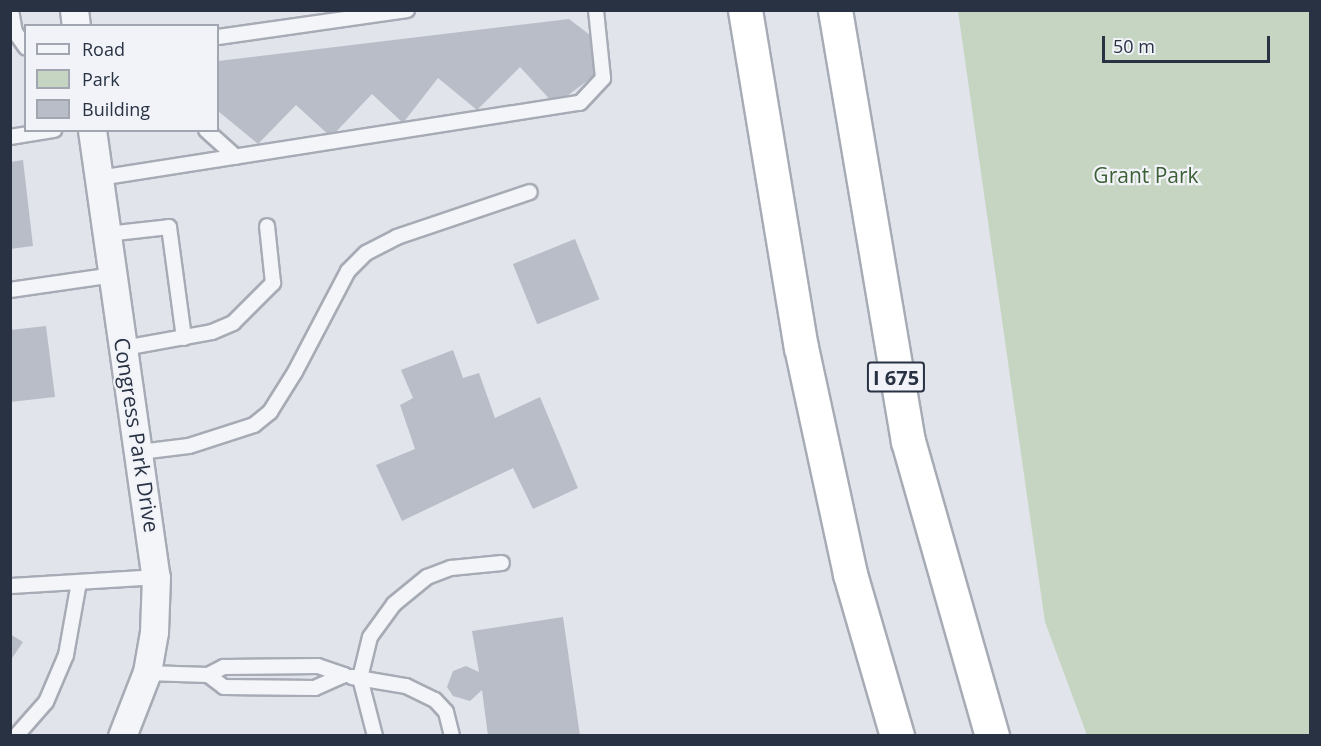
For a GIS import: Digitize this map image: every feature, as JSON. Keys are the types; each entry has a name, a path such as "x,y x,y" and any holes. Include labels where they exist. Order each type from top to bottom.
{"highway":[{"path":"745,10 801,346 850,574 897,735"},
{"name":"I 675","path":"835,10 908,441 992,735"}],"street":[{"name":"Congress Park Drive","path":"92,132 140,452 156,577 154,632 147,673 122,735"}],"lane":[{"path":"11,10 15,32 24,45"},
{"path":"219,37 407,10"},
{"path":"99,178 580,103 603,78 596,10"},
{"path":"10,137 41,132"},
{"path":"208,132 236,157"},
{"path":"140,452 189,446 254,425 270,412 289,382 348,271 366,253 397,237 530,192"},
{"path":"124,348 184,338 233,323 273,283 267,226"},
{"path":"107,234 169,227 184,338"},
{"path":"10,290 114,275"},
{"path":"375,735 360,678 370,637 394,604 427,577 451,568 502,563"},
{"path":"10,586 156,577"},
{"path":"16,735 46,702 66,655 79,582"},
{"path":"147,673 208,675 224,667 318,666 344,675 406,686 435,700 446,712 452,735"},
{"path":"208,675 224,687 315,688 344,675"}],"green space":[{"name":"Grant Park","path":"958,11 1310,11 1310,735 1087,735 1045,622"}],"building":[{"path":"569,19 590,35 595,75 555,105 520,67 477,110 438,78 403,123 372,94 331,137 296,105 258,144 219,112 219,61"},
{"path":"23,160 33,246 10,249 10,162"},
{"path":"575,239 599,299 537,324 513,264"},
{"path":"46,326 55,397 10,402 10,330"},
{"path":"453,350 463,378 479,373 495,418 540,397 578,488 533,509 513,468 402,521 376,465 415,449 400,405 413,398 401,370"},
{"path":"563,617 580,736 488,736 482,690 470,701 453,696 447,687 453,671 466,666 479,672 472,631"},
{"path":"10,634 23,642 10,661"}]}
